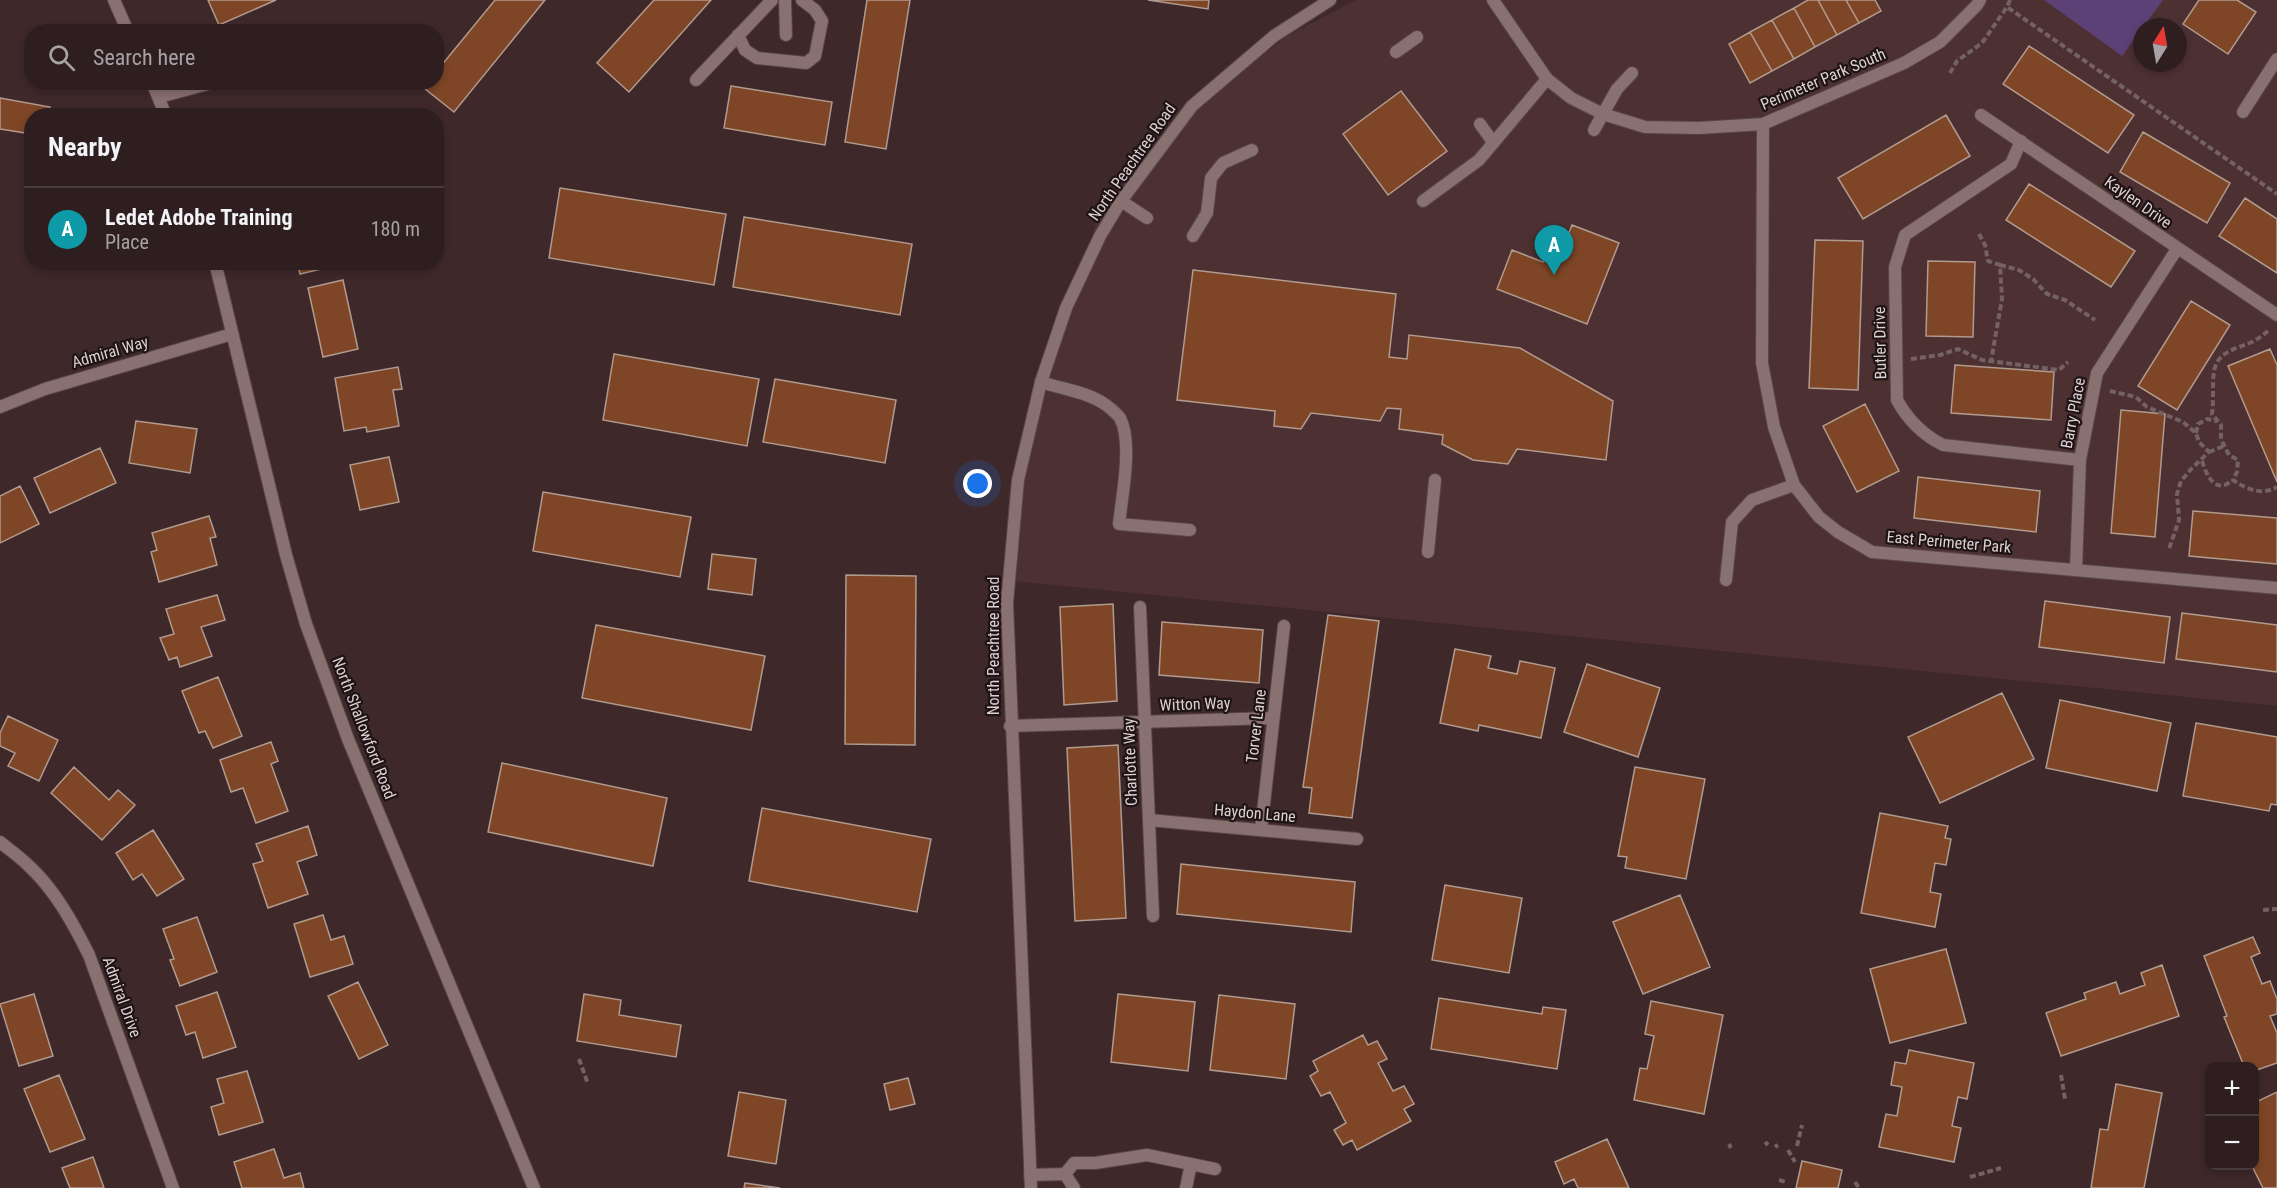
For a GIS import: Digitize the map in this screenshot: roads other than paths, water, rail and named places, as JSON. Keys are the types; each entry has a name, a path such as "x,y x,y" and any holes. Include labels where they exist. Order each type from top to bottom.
{"street":[{"path":"114,0 124,24"},
{"path":"696,80 772,0"},
{"path":"785,0 786,35"},
{"path":"738,35 745,50 757,58 806,63 815,56 822,21 815,10 802,0"},
{"name":"North Peachtree Road","path":"1031,1182 1006,603 1018,480 1041,382 1053,343 1077,284 1120,201 1192,106 1274,36 1330,0"},
{"name":"Perimeter Park South","path":"1493,0 1547,79 1571,98 1603,114 1645,127 1699,128 1763,124 1904,63 1940,42 1980,0"},
{"path":"1396,52 1417,37"},
{"path":"2243,112 2277,60"},
{"path":"1594,130 1617,89 1632,73"},
{"path":"1423,201 1479,160 1547,79"},
{"path":"156,90 163,108"},
{"path":"159,97 185,90"},
{"name":"Kaylen Drive","path":"1981,115 2277,315"},
{"path":"1480,124 1493,142"},
{"name":"East Perimeter Park","path":"1763,124 1762,363 1774,427 1794,485 1819,517 1838,532 1872,552 2277,588"},
{"name":"Butler Drive","path":"2021,141 2011,164 1905,235 1895,267 1898,400 1903,411 1916,426 1929,438 1943,445 2080,460"},
{"path":"1193,236 1207,213 1211,178 1223,163 1252,150"},
{"path":"1120,201 1148,218"},
{"name":"Barry Place","path":"2076,570 2080,460 2097,373 2177,249"},
{"name":"North Shallowford Road","path":"217,270 286,555 306,624 348,739 534,1188"},
{"name":"Admiral Way","path":"0,407 45,389 232,334"},
{"path":"1041,382 1088,396 1105,404 1119,417 1126,447 1119,524 1190,530"},
{"path":"1428,552 1435,480"},
{"path":"1726,580 1732,522 1752,500 1794,485"},
{"name":"Charlotte Way","path":"1140,607 1153,916"},
{"name":"Torver Lane","path":"1261,830 1284,626"},
{"name":"Witton Way","path":"1010,726 1273,718"},
{"name":"Haydon Lane","path":"1149,820 1357,839"},
{"name":"Admiral Drive","path":"0,842 30,866 50,890 72,923 89,955 173,1188"},
{"path":"1031,1182 1065,1174 1074,1163 1095,1163 1147,1155 1215,1169"},
{"path":"1186,1188 1191,1164"},
{"path":"1065,1174 1074,1188"}],"place":[{"name":"Ledet Adobe Training","path":"1554,275"}]}
